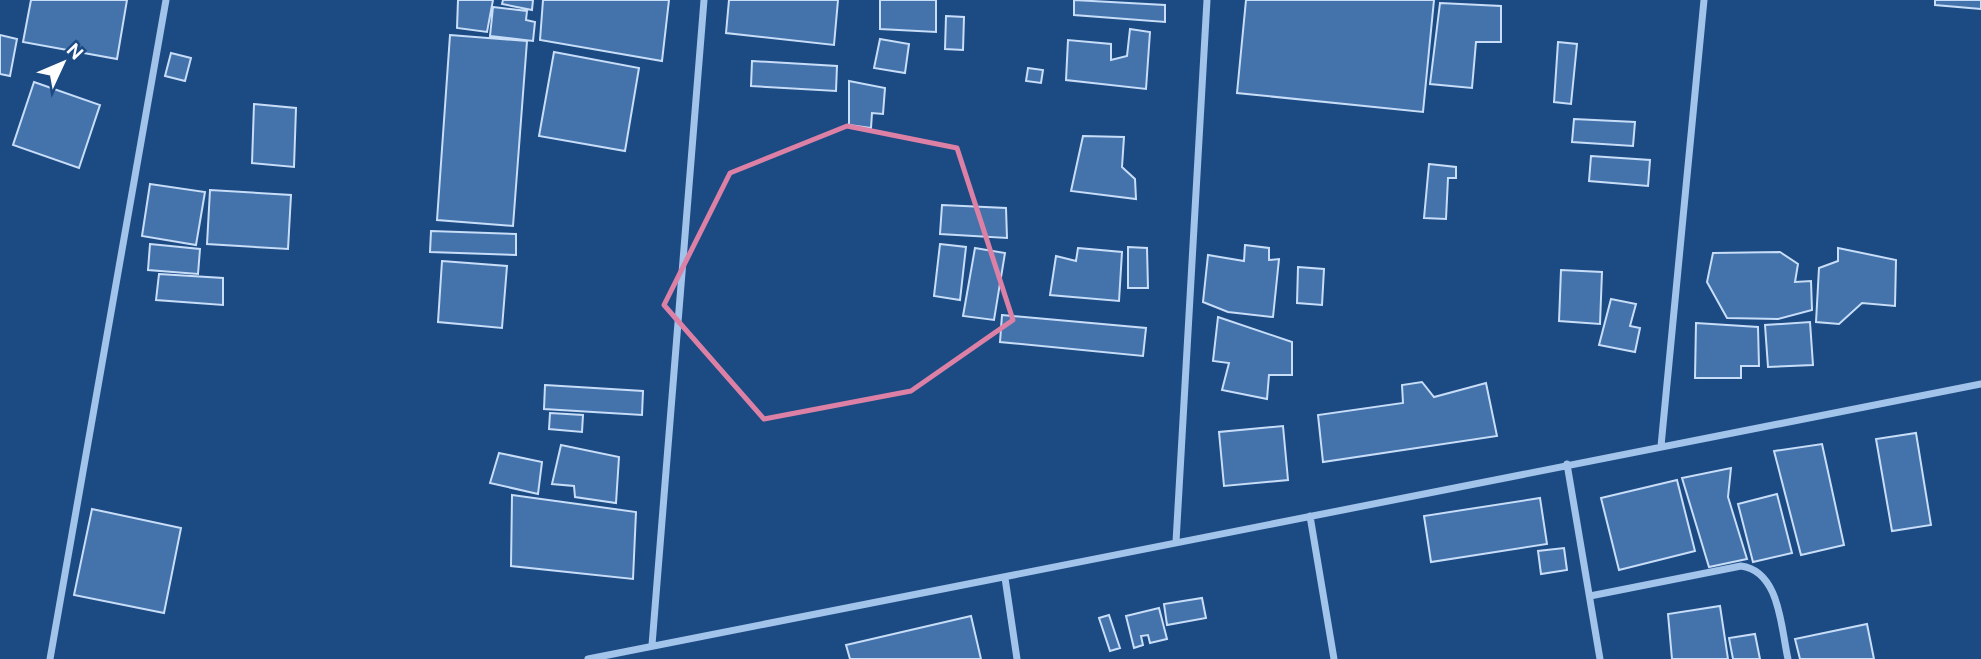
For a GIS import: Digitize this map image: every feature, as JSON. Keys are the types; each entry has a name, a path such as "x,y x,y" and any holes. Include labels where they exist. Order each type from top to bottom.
{"street":[{"path":"50,659 166,0"},
{"path":"652,645 704,0"},
{"path":"1176,542 1208,0"},
{"path":"1661,446 1704,0"},
{"path":"588,659 1981,384"},
{"path":"1567,464 1600,659"},
{"path":"1310,516 1334,659"},
{"path":"1590,596 1741,566 1751,568 1767,580 1772,591 1788,659"},
{"path":"1005,578 1017,659"}],"highlighted area":[{"path":"847,126 957,148 1013,320 911,391 764,419 664,305 730,173"}],"building":[{"path":"31,0 127,0 117,59 23,42"},
{"path":"458,0 493,0 487,32 457,28"},
{"path":"503,0 533,0 532,10 502,4"},
{"path":"543,0 669,0 662,61 540,40"},
{"path":"729,0 838,0 834,45 726,33"},
{"path":"880,0 936,0 936,32 880,29"},
{"path":"1074,0 1165,5 1165,22 1074,15"},
{"path":"1246,0 1434,0 1423,112 1237,93"},
{"path":"1935,0 1981,0 1981,9 1935,5"},
{"path":"1440,3 1501,6 1501,42 1476,42 1472,88 1430,84"},
{"path":"493,7 527,11 526,20 535,22 533,41 490,36"},
{"path":"946,16 964,17 963,50 945,49"},
{"path":"1130,29 1150,32 1146,89 1066,80 1068,40 1111,44 1111,60 1127,56"},
{"path":"0,35 17,39 10,76 0,74"},
{"path":"450,35 527,41 513,226 437,220"},
{"path":"880,39 909,44 905,73 874,68"},
{"path":"1558,42 1577,44 1571,104 1554,102"},
{"path":"554,52 639,68 625,151 539,136"},
{"path":"171,53 191,58 185,81 165,76"},
{"path":"752,61 837,66 836,91 751,86"},
{"path":"1028,68 1043,70 1041,83 1026,81"},
{"path":"849,81 885,88 883,114 872,113 871,128 849,125"},
{"path":"34,82 100,105 79,168 13,145"},
{"path":"254,104 296,108 294,167 252,163"},
{"path":"1574,119 1635,122 1633,146 1572,142"},
{"path":"1083,136 1124,137 1122,167 1135,179 1136,199 1071,191"},
{"path":"1591,156 1650,160 1648,186 1589,181"},
{"path":"1429,164 1456,167 1456,178 1448,178 1446,219 1424,218"},
{"path":"150,184 205,192 196,245 142,236"},
{"path":"210,190 291,195 288,249 207,244"},
{"path":"942,205 1006,208 1007,238 940,234"},
{"path":"431,231 516,234 516,255 430,252"},
{"path":"150,244 200,249 198,274 148,270"},
{"path":"940,244 966,247 960,300 934,296"},
{"path":"1245,245 1269,248 1269,260 1279,259 1273,317 1228,312 1203,302 1208,255 1244,261"},
{"path":"1128,247 1147,248 1148,288 1128,288"},
{"path":"975,248 1005,253 994,320 963,316"},
{"path":"1078,248 1122,252 1119,301 1050,295 1056,256 1076,261"},
{"path":"1838,248 1896,260 1895,306 1862,303 1839,324 1816,322 1819,268 1838,261"},
{"path":"1780,252 1798,264 1795,282 1811,281 1812,310 1778,319 1727,318 1707,282 1713,253"},
{"path":"442,261 507,266 502,328 438,322"},
{"path":"1298,267 1324,269 1322,305 1297,303"},
{"path":"1561,270 1602,272 1600,324 1559,321"},
{"path":"159,274 223,278 223,305 156,300"},
{"path":"1611,299 1636,304 1630,326 1640,328 1635,352 1599,345"},
{"path":"1002,315 1146,328 1143,356 1000,342"},
{"path":"1218,317 1292,342 1292,375 1269,375 1267,399 1222,390 1229,363 1213,361"},
{"path":"1810,322 1813,365 1768,367 1765,325"},
{"path":"1696,323 1758,327 1759,366 1741,366 1741,378 1695,378"},
{"path":"1422,382 1434,397 1486,383 1497,436 1323,462 1318,415 1403,403 1402,385"},
{"path":"545,385 643,391 642,415 544,409"},
{"path":"550,413 583,415 582,432 549,429"},
{"path":"1283,426 1288,480 1224,486 1219,432"},
{"path":"1916,433 1931,525 1892,531 1876,439"},
{"path":"1822,444 1844,545 1801,555 1774,451"},
{"path":"561,445 619,457 616,503 575,497 574,486 552,484"},
{"path":"499,453 542,462 538,494 490,483"},
{"path":"1731,468 1728,497 1747,559 1709,567 1682,478"},
{"path":"1677,480 1695,551 1619,570 1601,498"},
{"path":"1777,494 1792,553 1753,562 1738,504"},
{"path":"512,495 636,512 633,579 511,566"},
{"path":"1540,498 1547,544 1431,562 1424,516"},
{"path":"92,509 181,528 164,613 74,595"},
{"path":"1564,548 1567,570 1541,574 1538,551"},
{"path":"1202,598 1206,618 1167,625 1164,604"},
{"path":"1720,606 1728,659 1672,659 1668,614"},
{"path":"1159,608 1167,639 1150,643 1148,635 1141,636 1143,645 1134,648 1126,616"},
{"path":"1109,615 1120,648 1110,651 1099,618"},
{"path":"971,616 981,659 850,659 846,645"},
{"path":"1867,624 1874,659 1800,659 1795,639"},
{"path":"1755,634 1760,659 1733,659 1729,638"}]}
